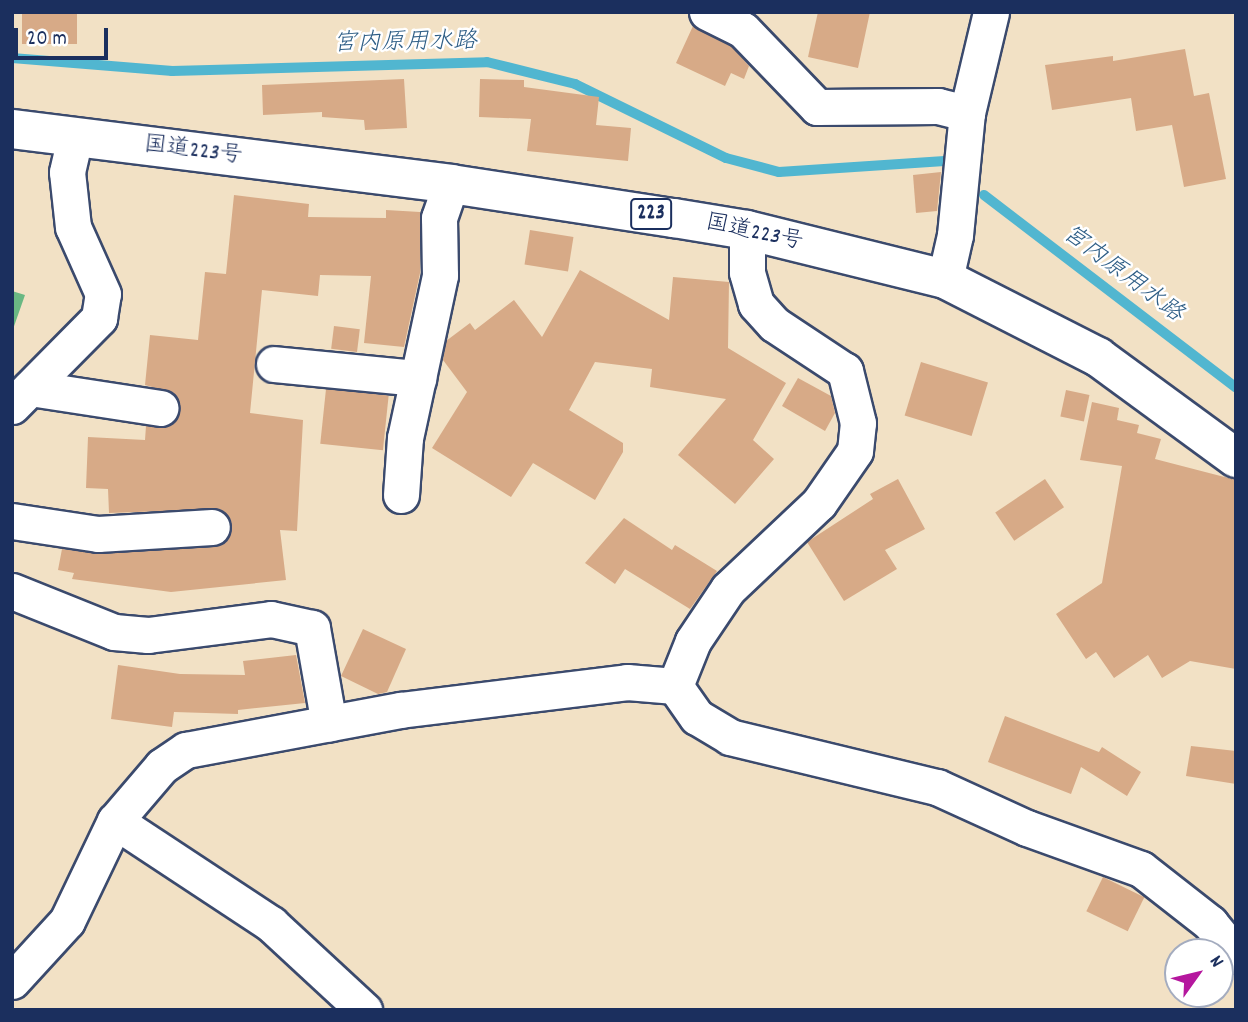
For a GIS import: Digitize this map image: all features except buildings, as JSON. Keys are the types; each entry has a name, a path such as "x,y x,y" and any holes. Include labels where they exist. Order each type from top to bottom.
{"highway":[{"name":"国道223号","path":"12,129 451,184 747,230 946,279 1098,357 1236,458"}],"street":[{"path":"707,12 743,30 817,107 938,106 967,113"},
{"path":"946,279 955,235 967,113 991,12"},
{"path":"21,397 99,318 103,294 73,226 67,172 75,137"},
{"path":"401,495 405,438 440,275 439,218 451,184"},
{"path":"675,686 693,640 727,589 819,503 855,451 858,423 845,371 774,324 756,304 747,272 747,230"},
{"path":"274,364 418,378"},
{"path":"21,397 160,408"},
{"path":"12,521 99,534 212,527"},
{"path":"12,591 114,632 148,635 271,619 312,628 329,724"},
{"path":"12,981 67,921 115,821 162,766 186,750 329,724 585,684 675,686"},
{"path":"675,686 697,716 730,737 937,787 1027,828 1140,869 1210,923 1236,955"},
{"path":"115,821 271,924 364,1010"}],"green space":[{"path":"12,291 25,295 12,332"}],"waterway":[{"name":"宮内原用水路","path":"12,58 172,71 487,62 575,84 726,158 779,172 945,161"},
{"name":"宮内原用水路","path":"984,195 1236,388"}]}
